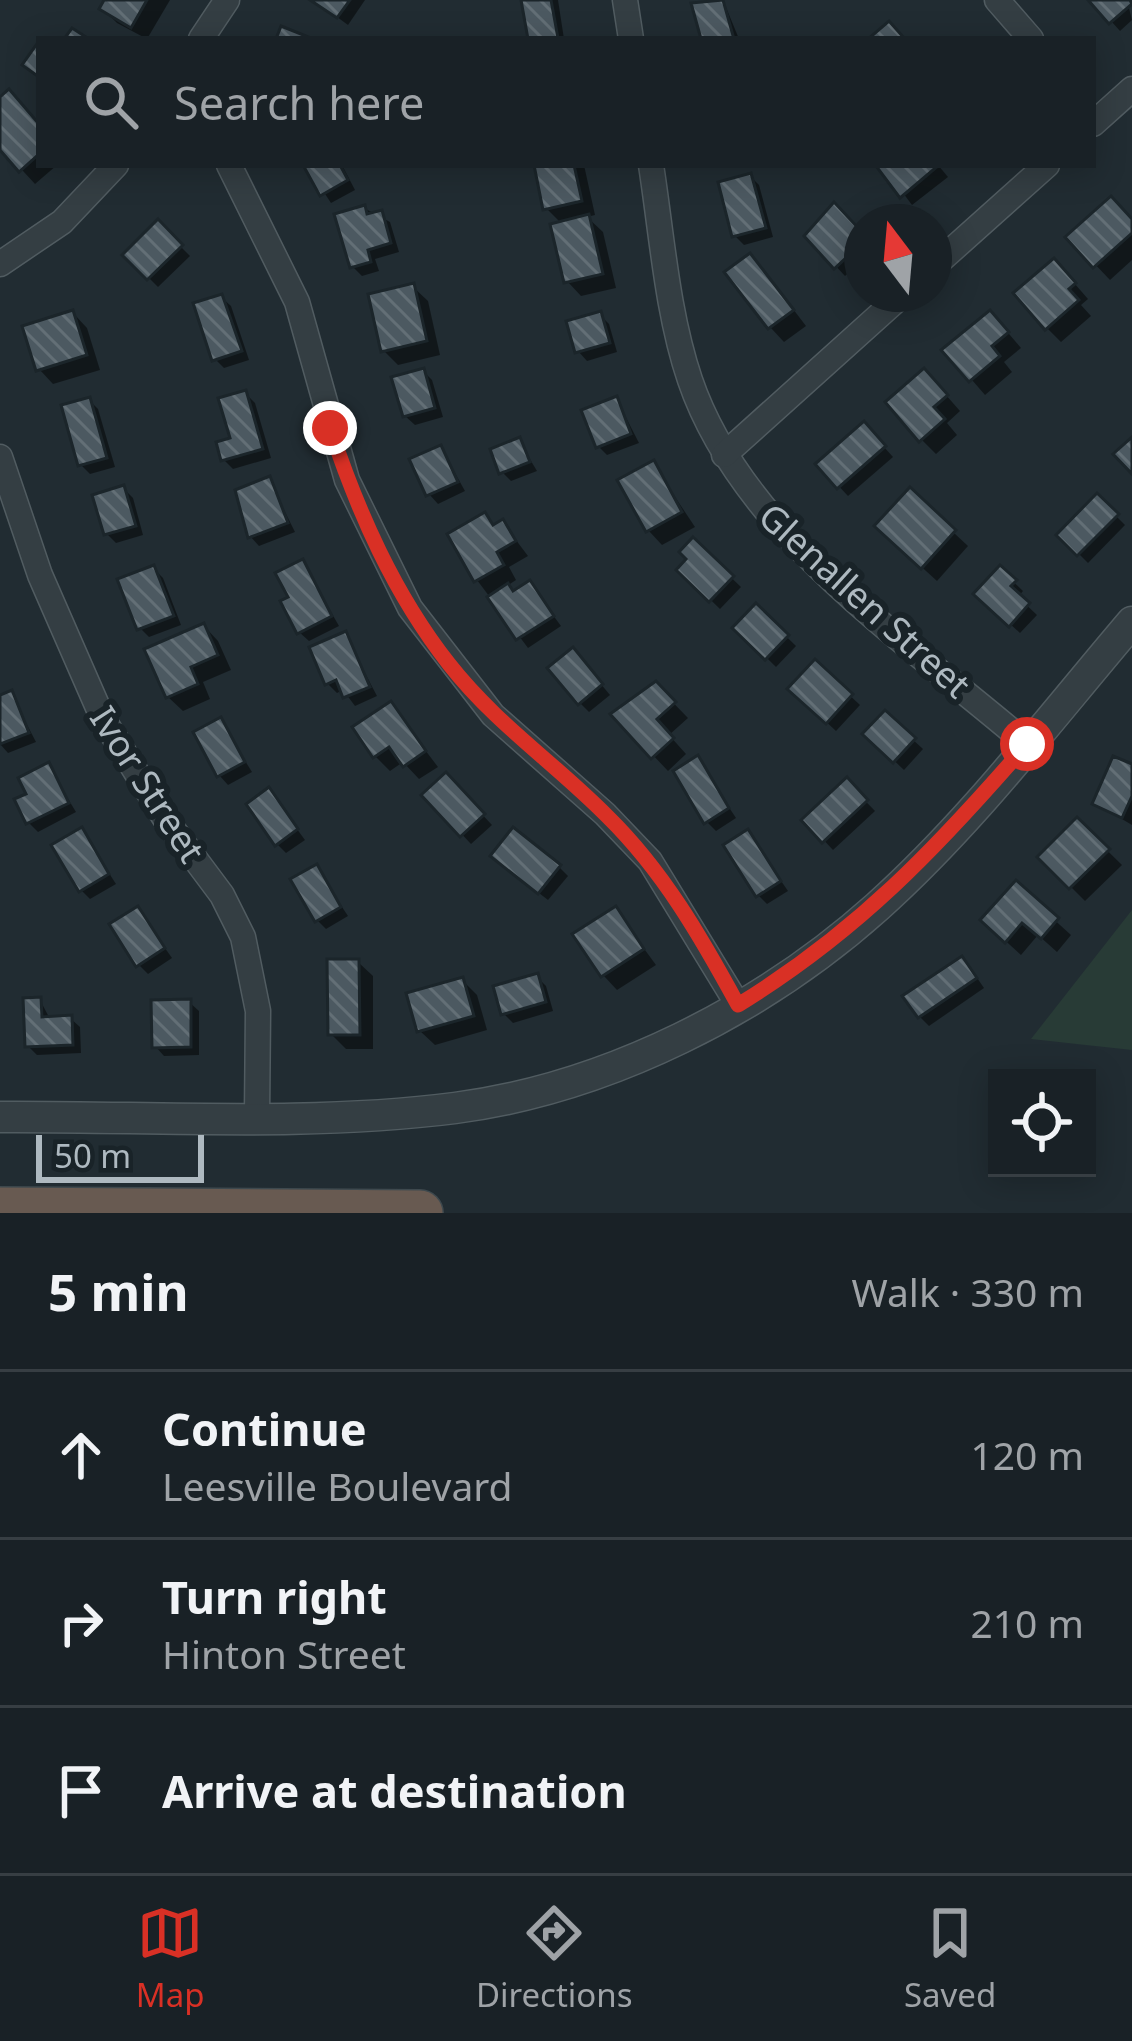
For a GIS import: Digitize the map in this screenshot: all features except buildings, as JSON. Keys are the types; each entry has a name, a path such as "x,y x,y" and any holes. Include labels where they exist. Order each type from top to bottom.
{"highway":[{"path":"0,1210 419,1213"}],"street":[{"path":"203,36 227,0"},
{"path":"625,0 631,36"},
{"path":"997,0 1028,36"},
{"path":"1096,117 1132,89"},
{"path":"0,264 62,222 113,168"},
{"path":"231,168 298,302 347,480 410,608 493,715 605,814 650,861 738,1005"},
{"name":"Glenallen Street","path":"652,168 684,359 724,454 788,539 1027,744"},
{"path":"952,250 1044,168"},
{"path":"724,454 883,312"},
{"name":"Ivor Street","path":"0,457 40,575 103,719 166,820 222,895 243,937 258,1011 257,1115"},
{"path":"0,1117 409,1113 512,1097 630,1059 738,1005 800,967 878,906 940,845 1132,622"}],"green space":[{"path":"1132,910 1132,1050 1031,1039"}],"route":[{"path":"330,428 375,545 448,664 493,715 605,814 650,861 738,1005 800,967 878,906 940,845 1027,744"}]}
